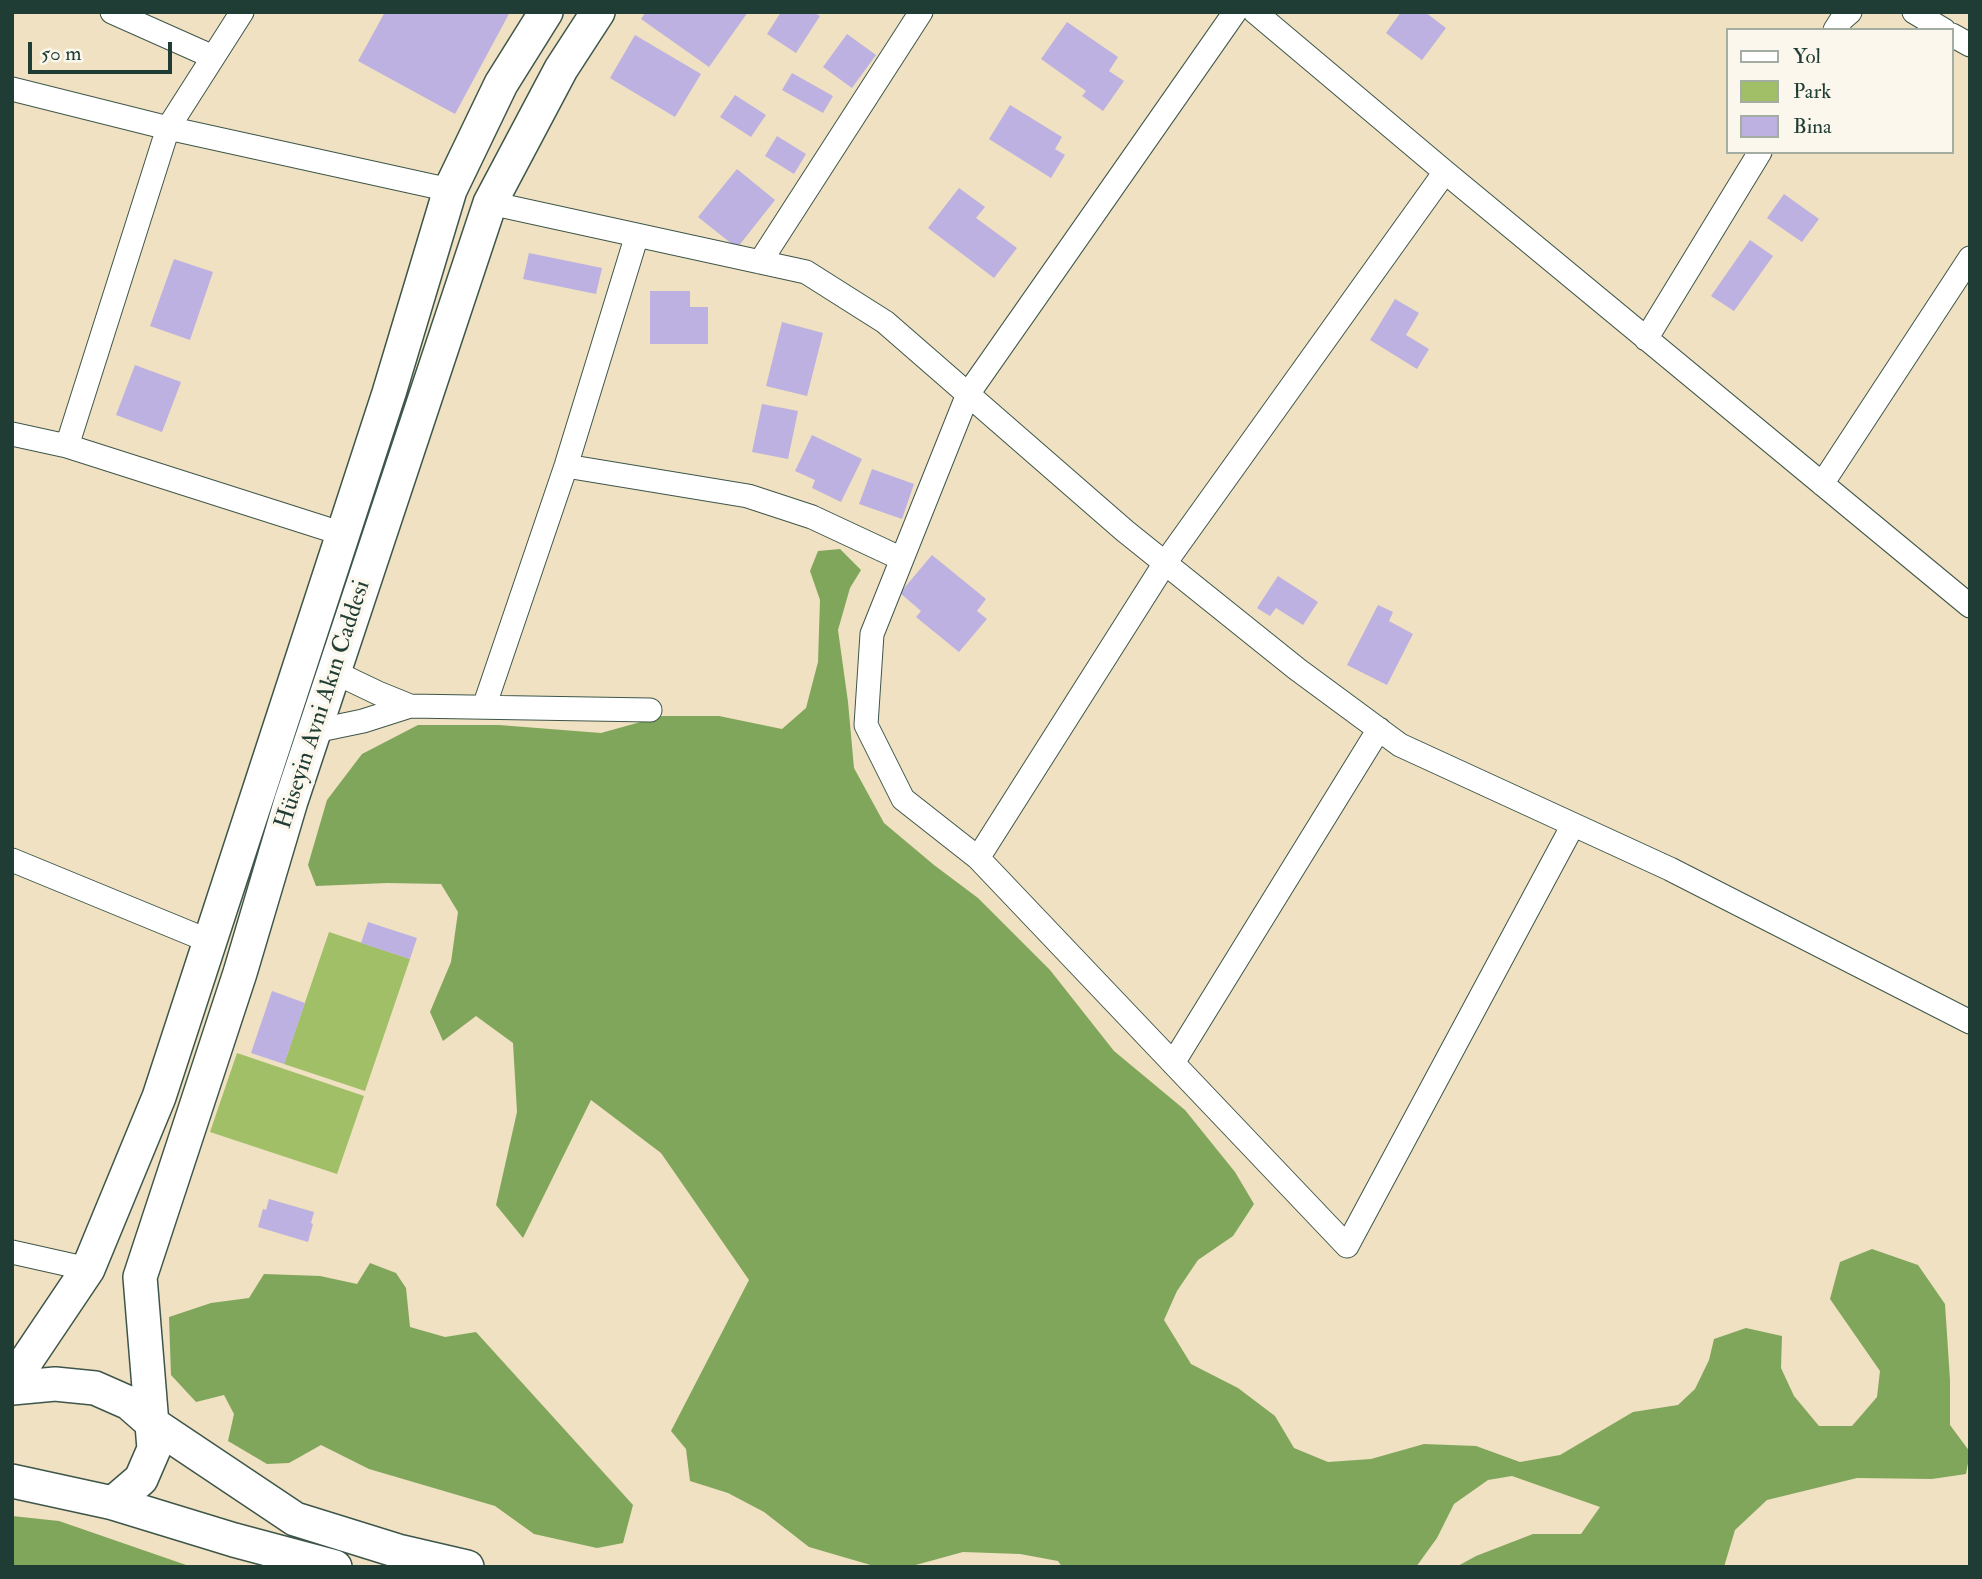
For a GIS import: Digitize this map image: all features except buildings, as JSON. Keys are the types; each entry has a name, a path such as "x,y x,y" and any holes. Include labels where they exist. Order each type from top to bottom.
{"main road":[{"name":"Hüseyin Avni Akın Caddesi","path":"12,1382 89,1269 159,1097 389,393 450,190 501,84 546,12"},
{"name":"Hüseyin Avni Akın Caddesi","path":"113,1503 141,1479 154,1448 140,1277 240,973 291,801 490,203 561,69 598,12"},
{"path":"12,1388 55,1384 95,1388 129,1403 153,1424 295,1519 398,1551 467,1567"},
{"path":"14,1479 113,1503 335,1567"}],"street":[{"path":"112,12 213,57"},
{"path":"67,446 168,128 242,12"},
{"path":"760,262 921,12"},
{"path":"1235,12 968,394 872,634 866,725 902,799 978,858 1347,1246 1573,825"},
{"path":"1255,12 1970,606"},
{"path":"1836,28 1850,12"},
{"path":"1914,12 1941,28"},
{"path":"1954,35 1970,45"},
{"path":"12,89 168,128 450,190"},
{"path":"1646,339 1759,154"},
{"path":"978,858 1165,563 1445,172"},
{"path":"490,203 806,272 885,322 1114,522 1297,669 1400,745 1670,869 1970,1022"},
{"path":"484,707 566,466 637,235"},
{"path":"1822,484 1970,258"},
{"path":"12,434 67,446 343,534"},
{"path":"566,466 748,496 812,517 902,559"},
{"path":"334,673 410,706"},
{"path":"315,731 363,721 410,706 650,710"},
{"path":"1173,1063 1379,729"},
{"path":"12,860 209,942"},
{"path":"12,1252 89,1269"}],"green space":[{"path":"840,549 861,570 850,588 838,630 854,768 884,823 978,898 1050,970 1114,1051 1185,1110 1235,1172 1254,1204 1233,1236 1198,1260 1177,1291 1164,1320 1191,1364 1238,1388 1275,1416 1294,1448 1328,1462 1371,1459 1424,1444 1476,1446 1520,1462 1560,1455 1633,1412 1678,1405 1695,1389 1709,1360 1714,1339 1746,1328 1782,1336 1781,1368 1794,1396 1819,1426 1852,1426 1877,1397 1880,1371 1830,1299 1840,1262 1872,1249 1918,1265 1945,1304 1950,1425 1970,1452 1966,1474 1932,1479 1857,1478 1767,1500 1735,1530 1724,1567 1456,1567 1476,1556 1533,1534 1581,1534 1600,1507 1512,1476 1488,1480 1454,1504 1437,1538 1416,1567 1062,1567 1058,1561 1020,1554 963,1552 912,1566 874,1566 809,1547 764,1512 728,1493 690,1481 686,1449 671,1431 749,1280 661,1153 591,1100 523,1238 496,1205 517,1112 513,1043 476,1016 443,1041 430,1012 451,962 458,912 441,884 316,886 308,865 327,800 362,754 418,725 499,725 601,733 662,716 719,716 782,729 806,708 818,662 820,600 810,571 818,551"},
{"path":"329,932 410,959 365,1091 284,1064"},
{"path":"237,1053 364,1096 337,1174 210,1132"},
{"path":"370,1263 396,1273 406,1288 410,1327 445,1337 476,1332 633,1505 623,1543 597,1548 534,1534 495,1506 369,1469 321,1445 289,1463 267,1464 228,1441 234,1414 224,1395 196,1402 171,1375 169,1317 211,1303 249,1298 264,1274 320,1276 357,1284"},
{"path":"12,1516 59,1521 192,1567 12,1567"}]}
